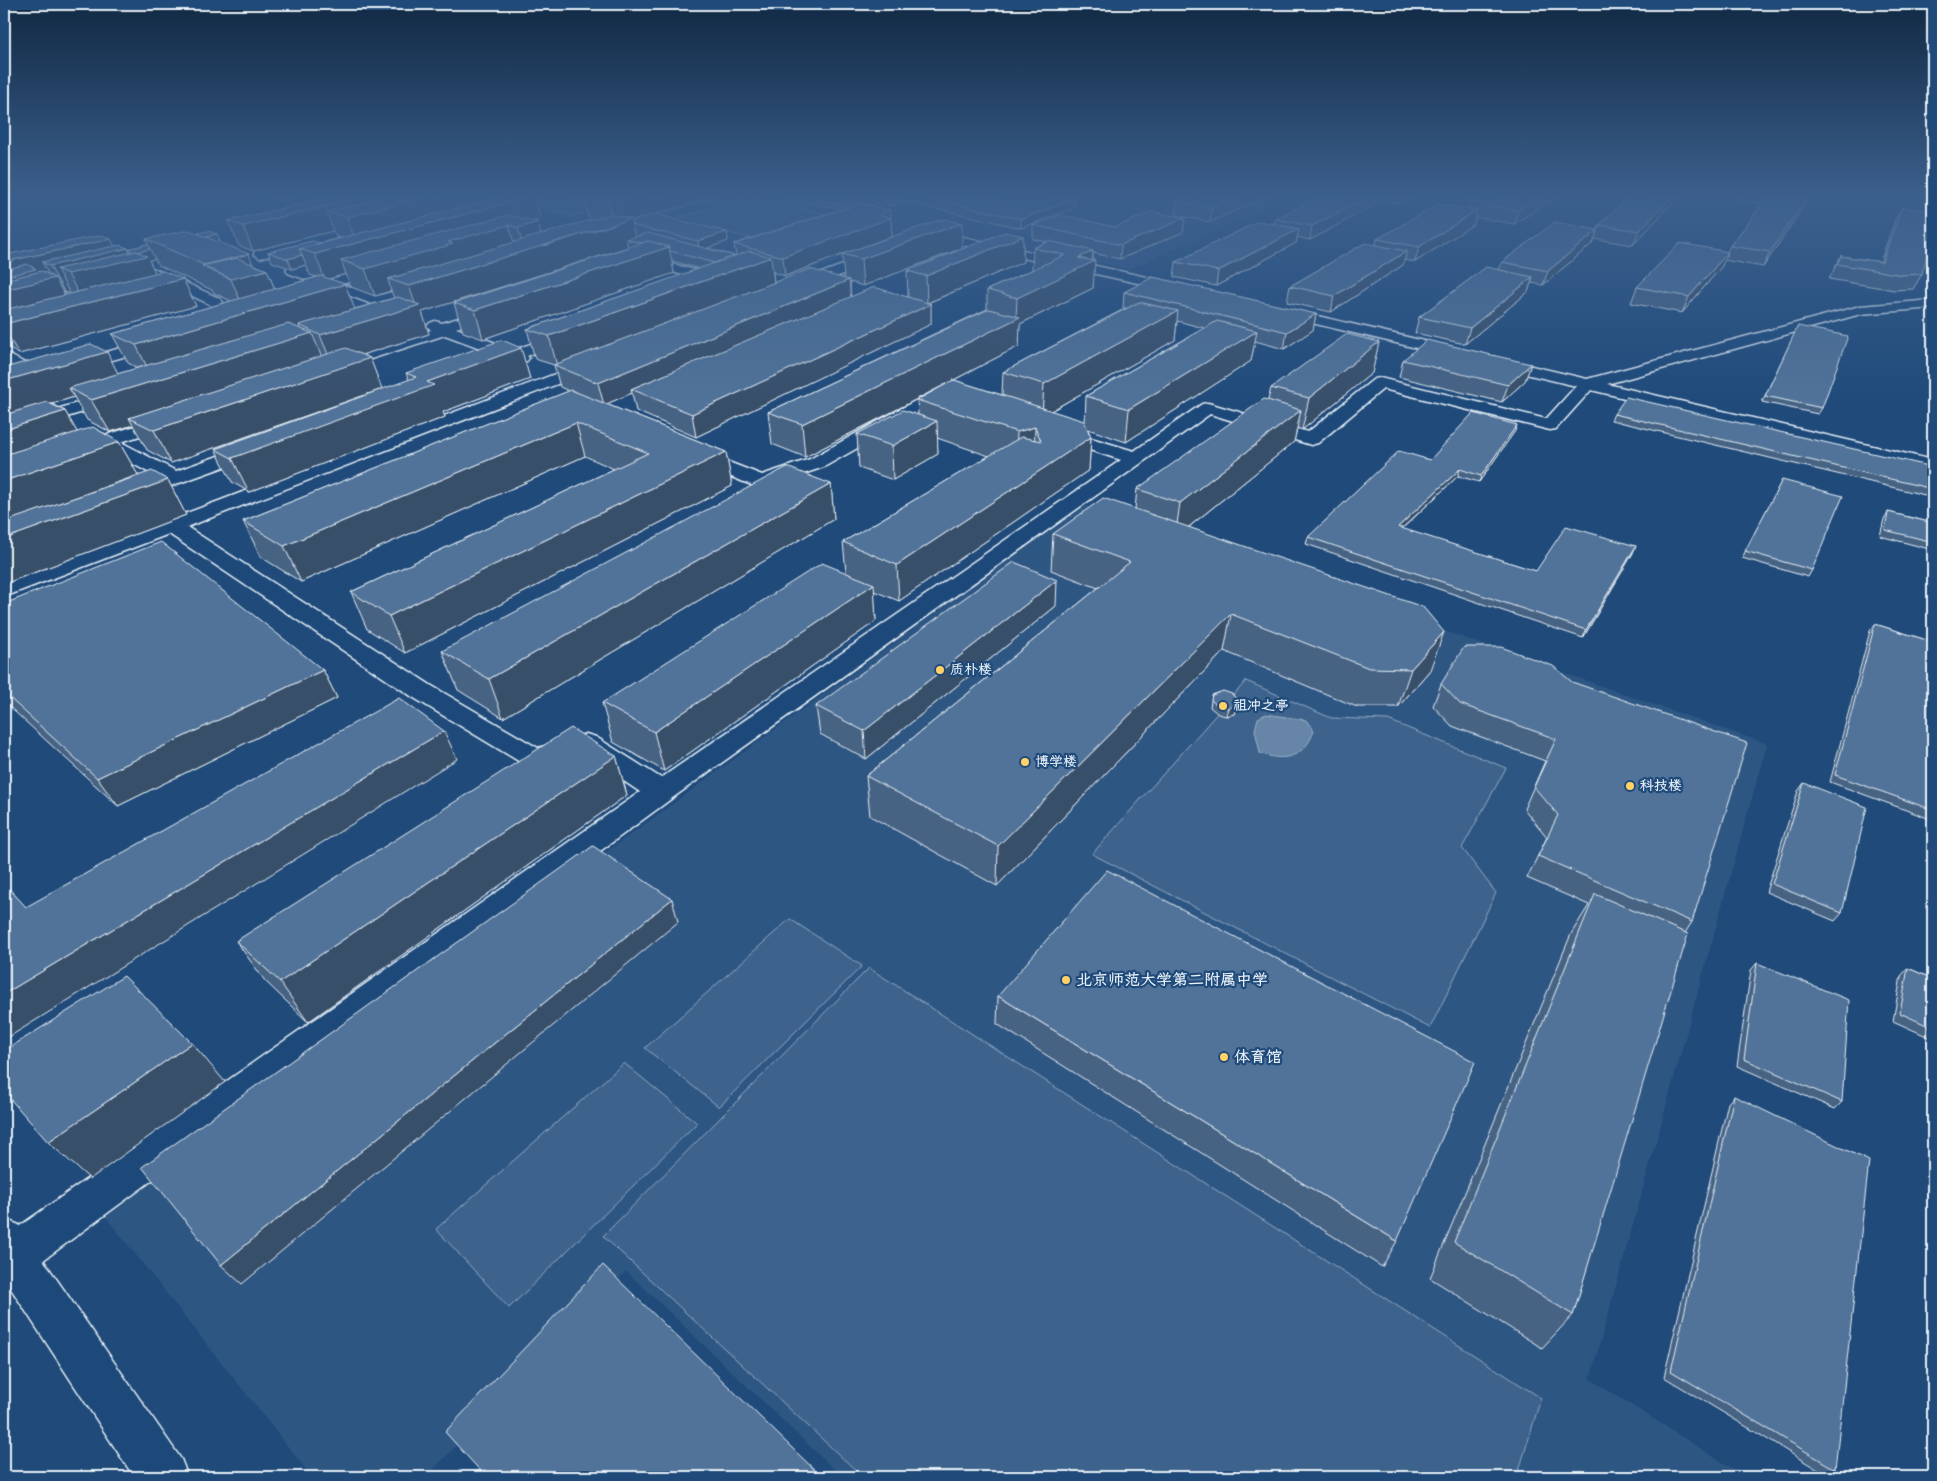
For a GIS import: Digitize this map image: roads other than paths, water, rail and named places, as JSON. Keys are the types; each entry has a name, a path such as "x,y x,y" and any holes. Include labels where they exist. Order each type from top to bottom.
{"street":[{"path":"4,386 182,335 214,323 220,315 220,308 214,301 142,266"},
{"path":"308,266 293,270 328,284 376,309 395,311 569,374"},
{"path":"344,266 366,273"},
{"path":"328,284 390,266"},
{"path":"665,266 717,280 699,287"},
{"path":"782,293 853,266"},
{"path":"1082,266 1199,292"},
{"path":"376,309 442,282"},
{"path":"160,289 179,284"},
{"path":"163,1477 7,1252 1208,408 1311,439 1380,383 1550,425 1587,384 1860,310 1933,304"},
{"path":"311,374 507,307"},
{"path":"1266,308 1933,466"},
{"path":"468,372 578,331"},
{"path":"4,357 38,376"},
{"path":"4,590 606,360"},
{"path":"530,389 557,400"},
{"path":"4,431 130,392"},
{"path":"678,448 761,482 817,463 935,396 964,405"},
{"path":"59,457 189,414"},
{"path":"55,416 174,478"},
{"path":"1040,429 1135,458"},
{"path":"111,501 275,442"},
{"path":"171,526 423,692 535,758 586,743 661,792"}],"place":[{"name":"质朴楼","path":"940,670"},
{"name":"祖冲之亭","path":"1223,706"},
{"name":"博学楼","path":"1025,762"},
{"name":"科技楼","path":"1630,786"},
{"name":"北京师范大学第二附属中学","path":"1066,980"},
{"name":"体育馆","path":"1224,1057"}]}
